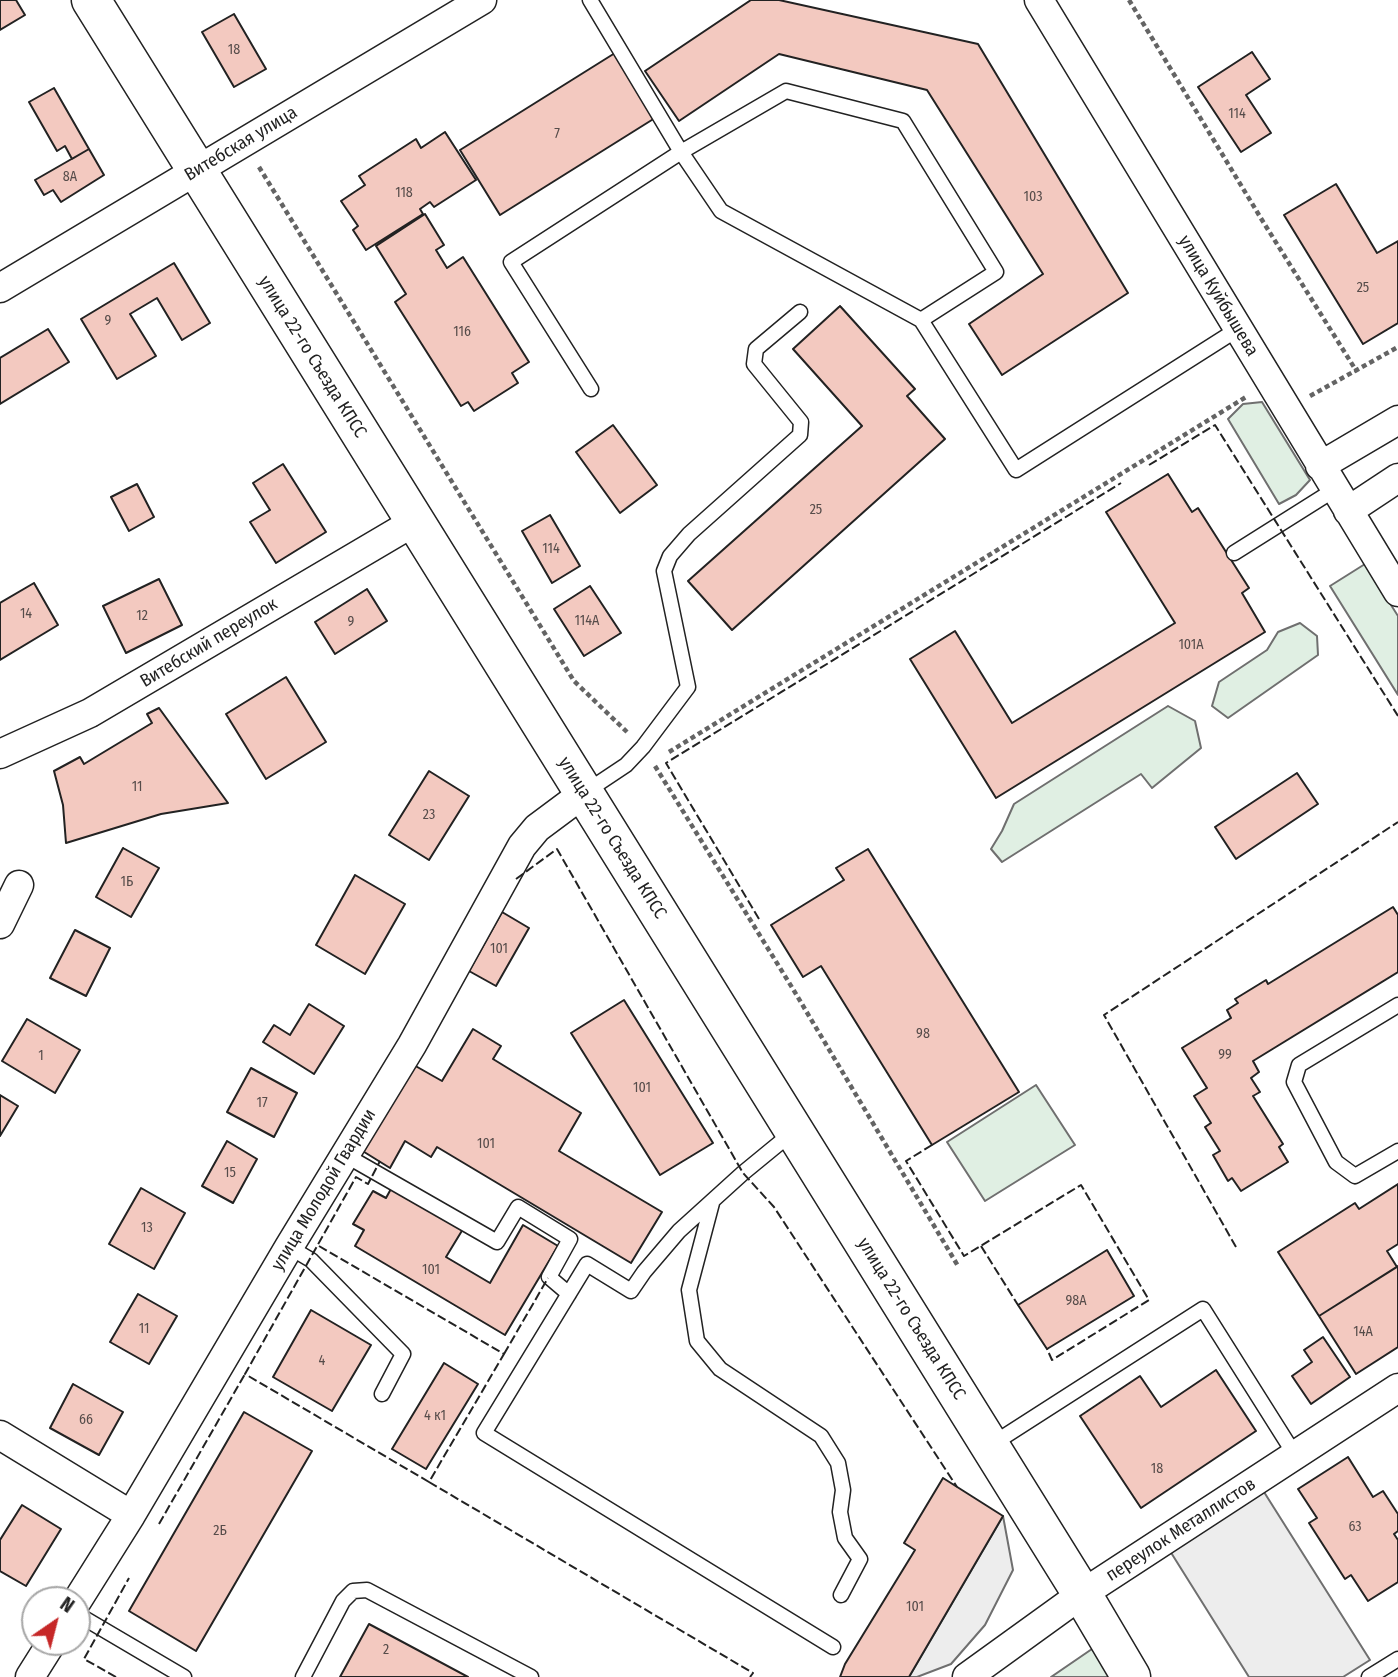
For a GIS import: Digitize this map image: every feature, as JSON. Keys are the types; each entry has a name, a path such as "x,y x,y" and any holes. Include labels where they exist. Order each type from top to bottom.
{"main road":[{"name":"улица 22-го Съезда КПСС","path":"91,0 1082,1594 1131,1677"}],"street":[{"name":"Витебская улица","path":"0,288 482,0"},
{"name":"улица Куйбышева","path":"1039,0 1398,592"},
{"path":"1334,489 1398,420"},
{"path":"1334,489 1398,478"},
{"name":"Витебский переулок","path":"0,754 90,713 414,522"},
{"name":"улица Молодой Гвардии","path":"86,1586 412,1045 522,846 537,828 584,793"},
{"path":"0,924 19,886"},
{"name":"переулок Металлистов","path":"967,1677 1082,1594 1398,1388"},
{"path":"0,1435 131,1515"},
{"path":"30,1677 43,1656"}],"lane":[{"path":"590,0 681,152 721,211 920,320 1016,470 1238,329"},
{"path":"591,389 512,262 681,152 786,91 903,121 996,272 920,320"},
{"path":"584,793 626,765 643,747 688,687 664,571 670,556 689,534 800,435 801,422 754,364 755,349 800,312"},
{"path":"1234,553 1334,489"},
{"path":"1398,1004 1299,1065 1294,1082 1336,1162 1355,1176 1398,1151"},
{"path":"794,1131 678,1231 643,1272 631,1292 587,1264 484,1433 833,1647"},
{"path":"345,1155 497,1242 518,1207 570,1238 549,1277 569,1294"},
{"path":"712,1202 690,1290 698,1341 720,1369 821,1436 838,1463 843,1490 840,1512 845,1538 860,1559 841,1595"},
{"path":"289,1247 311,1260 403,1354 382,1394"},
{"path":"989,1445 1203,1309 1296,1455"},
{"path":"303,1677 343,1601 354,1591 367,1590 531,1677"},
{"path":"91,1622 184,1677"},
{"path":"1369,1677 1398,1659"}],"path":[{"path":"1129,0 1357,372"},
{"path":"243,142 575,681 643,747 793,989 958,1266"},
{"path":"653,763 1247,396 1310,397 1398,347"}],"green space":[{"path":"1262,402 1310,480 1296,495 1279,504 1228,419 1243,404"},
{"path":"1365,564 1398,616 1398,695 1330,586"},
{"path":"1300,623 1317,636 1318,655 1228,718 1212,706 1219,682 1267,650 1278,632"},
{"path":"1168,706 1195,721 1201,748 1152,788 1141,774 1002,862 991,849 1014,804"},
{"path":"1036,1085 1075,1145 985,1201 947,1142"},
{"path":"1108,1638 1130,1677 1051,1677"}],"shaded area":[{"path":"1264,1492 1370,1660 1343,1677 1249,1677 1170,1551"},
{"path":"1003,1516 1013,1570 985,1625 951,1664 917,1677 909,1677"}],"building":[{"path":"0,0 16,0 25,15 0,30"},
{"path":"751,0 779,0 978,44 1128,293 1002,375 969,324 1043,274 927,90 779,54 679,121 645,71"},
{"path":"234,14 266,69 234,87 202,32"},
{"path":"1252,52 1270,79 1246,95 1271,133 1241,152 1198,87"},
{"path":"615,53 655,118 500,215 460,150"},
{"path":"54,88 89,149 72,159 65,146 57,151 29,102"},
{"path":"445,132 476,180 434,207 430,202 420,209 423,214 366,250 353,230 358,226 341,201 365,185 359,176 416,139 421,148"},
{"path":"89,149 104,175 61,202 53,190 44,195 35,180"},
{"path":"1336,184 1377,253 1398,241 1398,323 1363,344 1284,215"},
{"path":"425,214 444,245 436,250 447,268 463,257 529,362 512,373 518,383 474,411 468,402 461,406 395,302 406,294 376,246"},
{"path":"174,263 210,323 182,340 157,298 130,314 156,356 117,379 81,319"},
{"path":"840,306 915,389 907,396 945,439 732,630 688,581 862,426 793,349"},
{"path":"48,329 69,362 0,404 0,358"},
{"path":"613,425 657,485 620,513 576,452"},
{"path":"283,464 326,532 276,563 250,522 270,510 253,483"},
{"path":"1168,474 1192,512 1198,508 1249,588 1242,593 1265,632 996,798 910,659 955,631 1012,723 1175,623 1106,512"},
{"path":"137,484 154,517 129,531 111,497"},
{"path":"550,515 580,566 552,583 522,531"},
{"path":"159,579 182,625 126,653 103,606"},
{"path":"34,583 58,625 0,660 0,603"},
{"path":"590,586 621,633 584,656 554,609"},
{"path":"367,589 387,621 335,654 315,622"},
{"path":"286,677 326,742 266,779 226,714"},
{"path":"159,708 228,803 161,814 66,843 63,805 54,771 80,757 84,764 152,723 147,714"},
{"path":"429,771 469,796 429,860 389,835"},
{"path":"1297,773 1318,804 1236,859 1215,827"},
{"path":"123,848 159,868 131,917 96,897"},
{"path":"868,849 1019,1092 932,1145 821,966 803,977 771,925 844,880 836,868"},
{"path":"355,875 405,904 365,974 316,945"},
{"path":"1393,907 1398,915 1398,972 1253,1061 1259,1072 1251,1078 1260,1092 1253,1096 1283,1144 1279,1147 1288,1162 1241,1191 1232,1178 1228,1181 1213,1155 1220,1151 1205,1127 1211,1123 1194,1096 1207,1088 1182,1048 1231,1018 1227,1010 1238,1003 1235,999 1266,980 1268,984"},
{"path":"502,912 529,928 496,986 469,971"},
{"path":"75,930 110,948 86,996 50,978"},
{"path":"624,1000 713,1143 660,1175 571,1033"},
{"path":"309,1004 344,1026 314,1074 263,1042 274,1025 290,1035"},
{"path":"27,1019 80,1050 55,1093 2,1061"},
{"path":"473,1029 501,1046 493,1059 581,1113 559,1151 662,1212 631,1263 437,1147 431,1157 405,1141 390,1168 361,1150 412,1064 442,1081"},
{"path":"251,1068 297,1093 274,1137 227,1112"},
{"path":"0,1095 18,1106 0,1136"},
{"path":"227,1141 257,1159 233,1203 202,1186"},
{"path":"1398,1184 1398,1244 1387,1251 1397,1267 1319,1316 1278,1252 1355,1203 1359,1209"},
{"path":"392,1187 463,1229 446,1257 490,1283 523,1225 558,1246 505,1335 355,1246 364,1230 353,1224 373,1191 386,1198"},
{"path":"141,1188 185,1213 154,1269 109,1244"},
{"path":"1107,1250 1134,1296 1047,1349 1018,1305"},
{"path":"1398,1266 1398,1347 1356,1374 1319,1316"},
{"path":"138,1294 177,1316 149,1364 110,1342"},
{"path":"311,1310 371,1345 332,1411 273,1377"},
{"path":"1323,1337 1350,1377 1311,1404 1292,1376 1312,1362 1304,1350"},
{"path":"444,1363 478,1384 426,1469 392,1449"},
{"path":"1216,1370 1256,1431 1141,1508 1080,1416 1140,1376 1161,1407"},
{"path":"73,1384 123,1412 99,1455 50,1428"},
{"path":"244,1412 312,1451 196,1651 129,1611"},
{"path":"1348,1457 1373,1497 1383,1491 1398,1514 1398,1531 1394,1534 1398,1540 1398,1582 1368,1601 1351,1575 1345,1579 1309,1523 1317,1518 1298,1489"},
{"path":"943,1478 1003,1516 909,1677 840,1677 845,1664 915,1550 904,1543"},
{"path":"22,1505 61,1529 26,1586 0,1571 0,1540"},
{"path":"369,1624 468,1677 340,1677"}],"fence":[{"path":"1149,465 1215,425 1398,716"},
{"path":"759,919 666,763 1121,483"},
{"path":"1236,1247 1104,1015 1398,822"},
{"path":"516,879 557,849 743,1173 774,1207 957,1487"},
{"path":"932,1145 906,1161 964,1256 1081,1185 1149,1300 1052,1360 1047,1349"},
{"path":"319,1246 504,1354 429,1482 245,1374 356,1177 368,1184 380,1161"},
{"path":"981,1246 1018,1305"},
{"path":"504,1354 548,1278"},
{"path":"159,1524 245,1374"},
{"path":"429,1482 753,1673 750,1677"},
{"path":"116,1677 84,1659 129,1578"}]}
